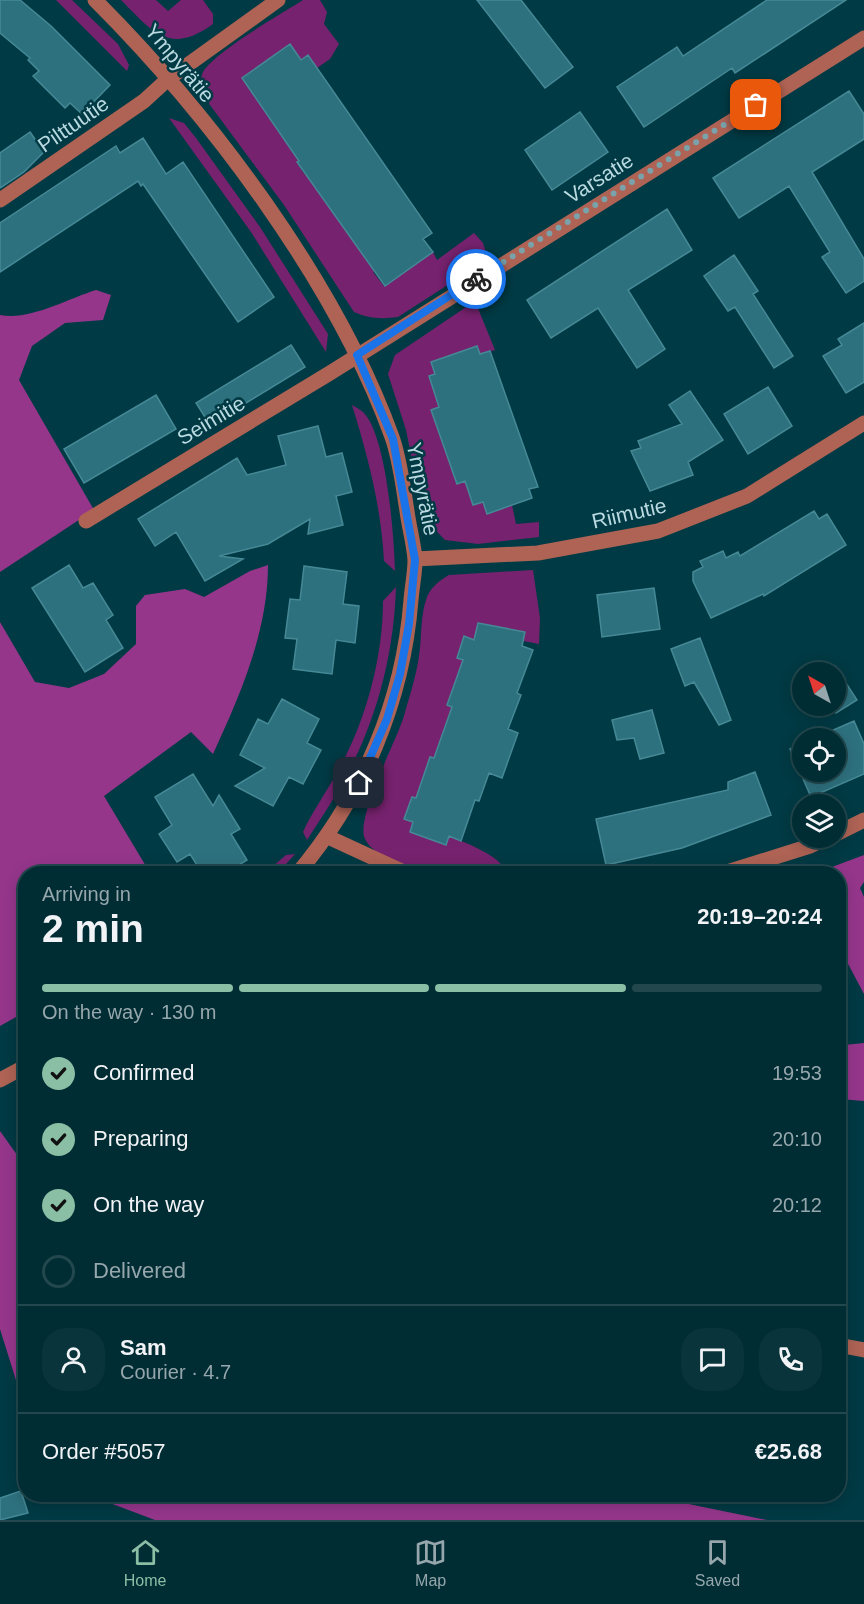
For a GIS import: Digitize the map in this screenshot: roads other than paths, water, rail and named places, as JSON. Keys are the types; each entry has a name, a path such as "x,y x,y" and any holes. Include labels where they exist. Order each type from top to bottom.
{"street":[{"name":"Ympyrätie","path":"95,0 168,79 238,168 289,240 325,296 357,355 393,439 415,560 408,634 400,674 387,719 359,783 328,837 304,866"},
{"name":"Pilttuutie","path":"0,200 144,101 168,79 278,0"},
{"name":"Varsatie","path":"357,355 864,38"},
{"name":"Seimitie","path":"86,521 357,355"},
{"name":"Riimutie","path":"415,560 538,553 658,531 747,496 864,423"},
{"path":"846,829 864,820"},
{"path":"328,837 391,866"},
{"path":"746,866 804,848"},
{"path":"0,1080 18,1070"},
{"path":"846,1347 864,1350"}]}
